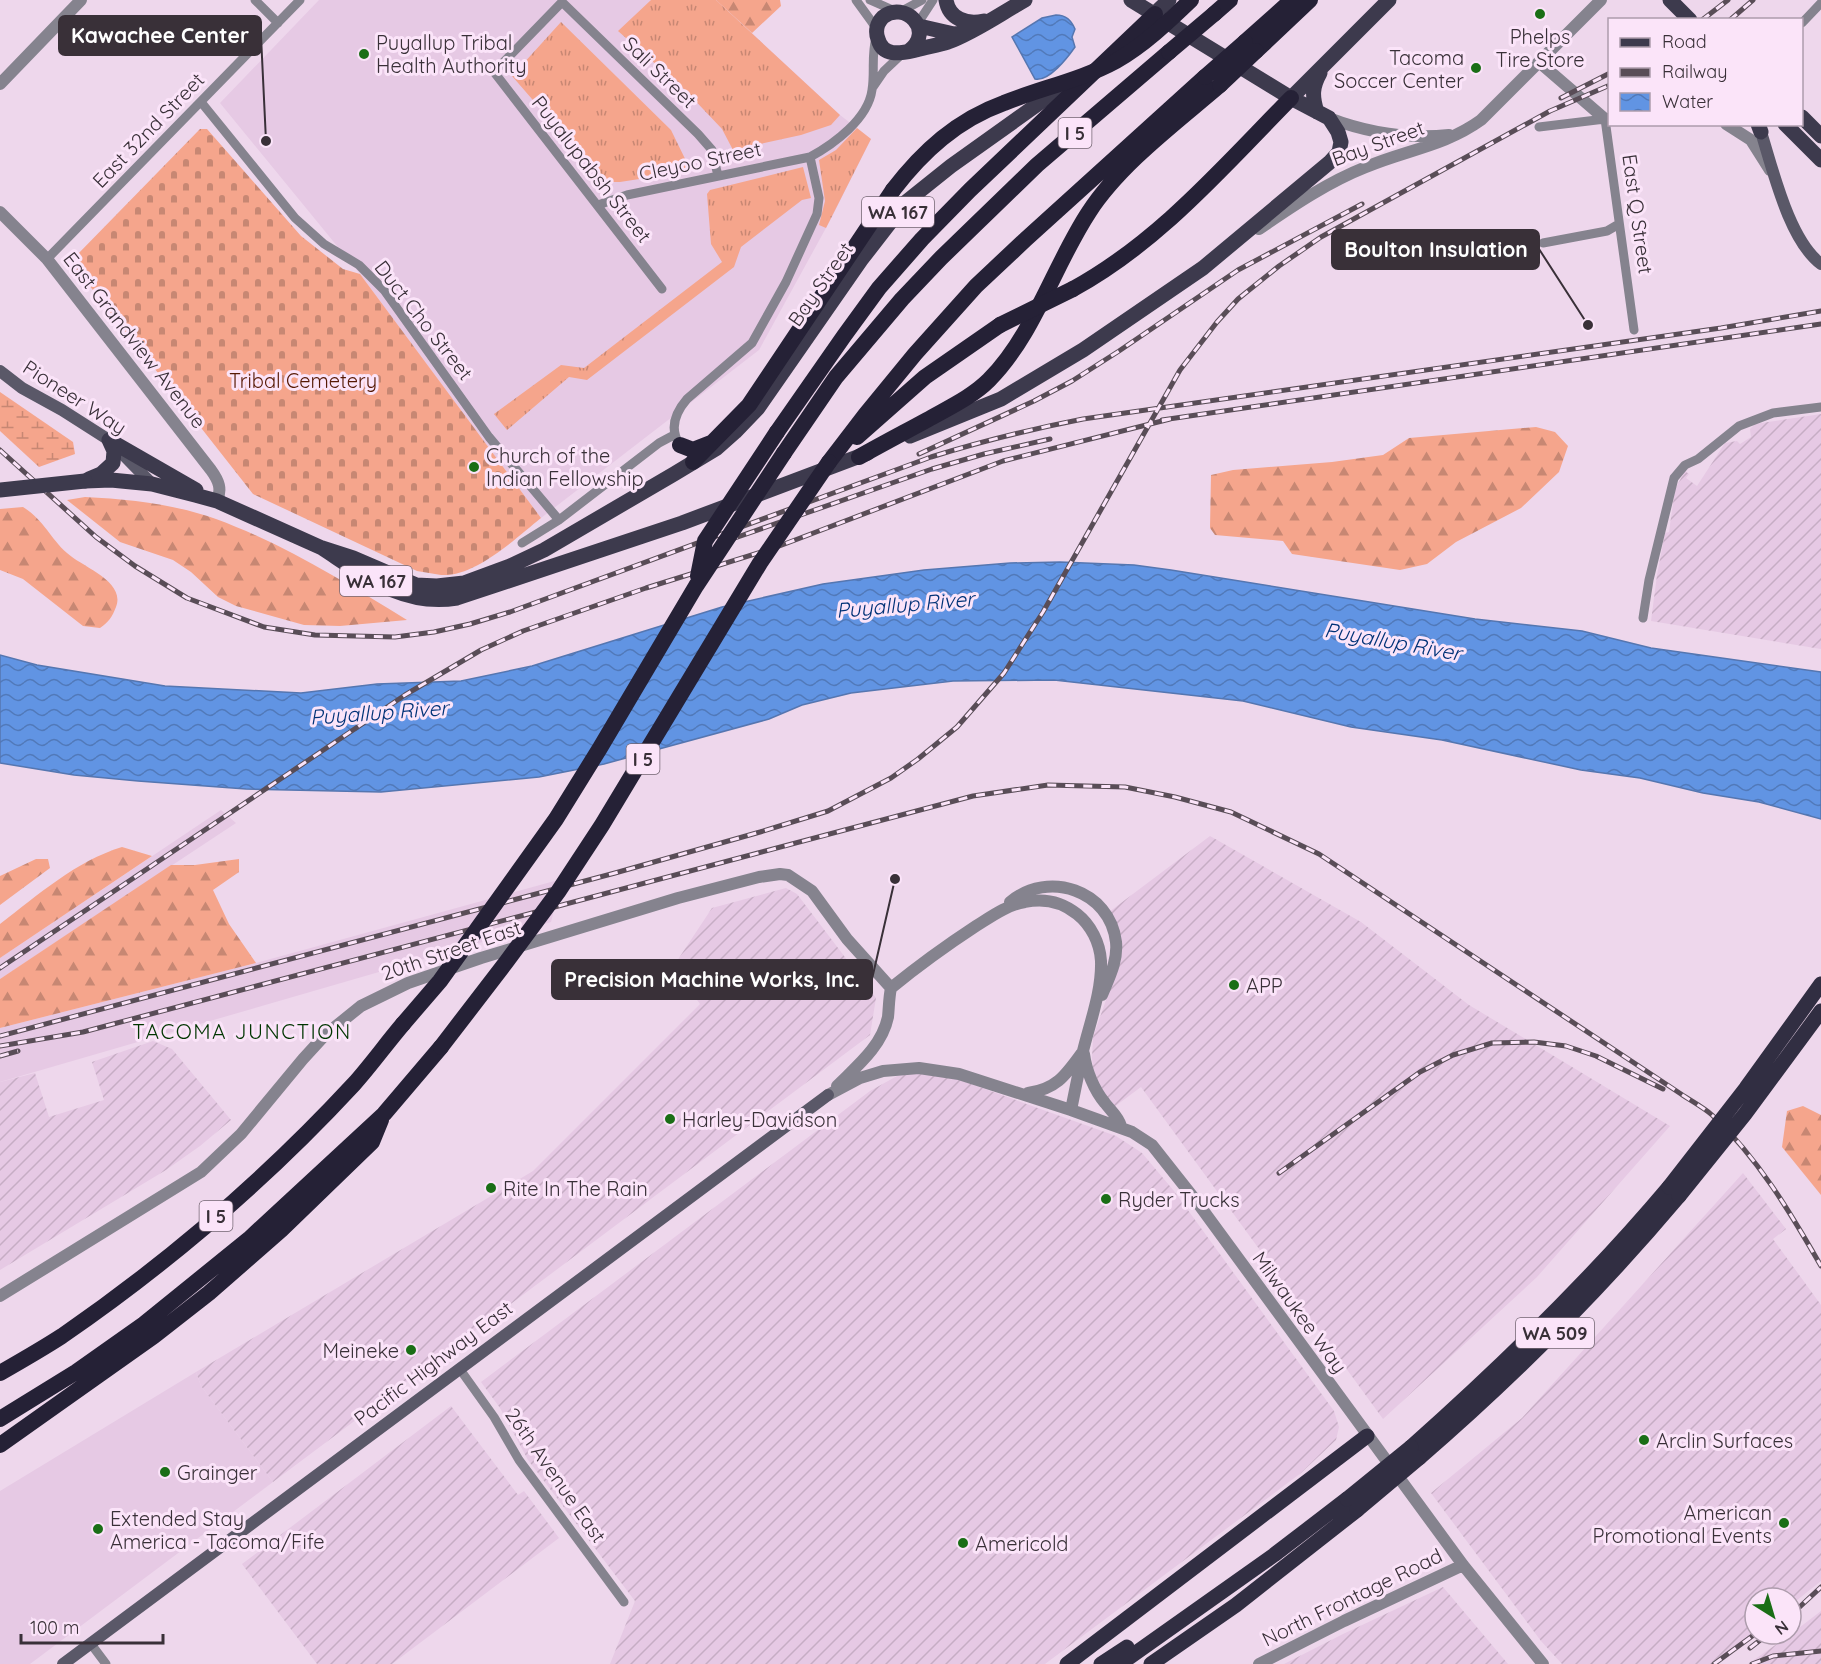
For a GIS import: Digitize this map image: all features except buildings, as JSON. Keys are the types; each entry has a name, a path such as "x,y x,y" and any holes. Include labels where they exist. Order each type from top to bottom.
{"highway":[{"path":"693,462 738,419 755,397 893,190 928,148 964,122 1004,102 1115,61 1152,36 1191,0"},
{"name":"I 5","path":"0,1373 61,1337 133,1284 197,1232 303,1137 355,1082 440,981 556,819 696,586 836,377 902,299 1037,165 1230,0"},
{"path":"1251,46 1292,0"},
{"path":"859,456 949,408 991,378 1020,339 1067,250 1097,200 1213,81 1251,46 1310,0"},
{"path":"696,586 705,541 777,432 879,288 970,190 1155,14"},
{"name":"I 5","path":"0,1419 76,1372 185,1292 274,1218 384,1114 441,1047 558,892 602,825 760,563 829,462 865,415 915,354 976,286 1026,239 1213,81"},
{"path":"829,462 944,362 1000,325 1073,289 1130,253 1173,217 1290,98"},
{"path":"677,440 689,450 697,450 719,438"},
{"name":"WA 509","path":"1152,1664 1236,1605 1352,1504 1514,1374 1561,1328 1624,1260 1821,984"},
{"name":"WA 509","path":"1674,1191 1746,1114 1821,1011"},
{"path":"0,1445 154,1336 209,1293 281,1230 372,1142 384,1114"},
{"path":"1067,1664 1367,1436"},
{"name":"WA 509","path":"1120,1664 1274,1555 1352,1504"},
{"path":"1101,1664 1274,1555"}],"main road":[{"path":"946,0 951,13 961,20 979,22 993,19"},
{"path":"906,52 918,42 920,36 914,18 899,11 883,17 877,32 883,48 895,54 906,52 948,42 1025,0"},
{"path":"1131,0 1155,14 1169,0"},
{"path":"1290,98 1389,0"},
{"path":"1670,0 1688,18"},
{"name":"Bay Street","path":"217,501 322,548 353,558 416,585 437,586 464,583 510,566 544,550 717,448 758,408 861,260 906,202 951,166 1057,91 1155,14 1290,98 1323,115 1340,137 1339,152 1305,184 1203,268 1083,350 1025,386 970,413 671,527 451,599 427,600 407,596 360,573 322,548"},
{"path":"918,25 954,34 966,33"},
{"path":"1323,115 1314,102 1313,88 1324,64"},
{"path":"1803,118 1821,136"},
{"path":"1787,126 1821,160"},
{"path":"1759,128 1778,187 1800,242 1821,264"},
{"name":"Pioneer Way","path":"0,371 22,388 109,440 152,484"},
{"path":"109,440 217,501"},
{"path":"84,481 101,474 113,463 114,451 109,440"},
{"path":"674,474 682,459 677,440"},
{"name":"WA 167","path":"0,490 111,480 152,484 217,501"},
{"name":"Pacific Highway East","path":"63,1664 828,1095"}],"street":[{"path":"0,84 81,0"},
{"path":"255,0 278,23"},
{"name":"East 32nd Street","path":"46,259 300,0"},
{"path":"856,0 877,32 872,53 873,87"},
{"path":"870,0 899,11 922,0"},
{"path":"918,25 933,0"},
{"path":"1140,0 1155,14"},
{"path":"1460,134 1481,120 1601,0"},
{"name":"Sali Street","path":"494,72 562,2 699,134 712,150 718,176"},
{"path":"1803,22 1821,3"},
{"path":"873,87 884,70 906,52"},
{"path":"1539,62 1607,119"},
{"name":"Puyalupabsh Street","path":"494,72 662,289"},
{"name":"Cleyoo Street","path":"598,205 627,195 810,157 833,144 849,128 866,107 873,87"},
{"name":"Duct Cho Street","path":"201,102 311,234 359,265 384,291 489,437 559,520"},
{"name":"Bay Street","path":"1323,115 1354,128 1383,133 1431,137 1460,134"},
{"path":"1539,127 1607,119"},
{"name":"East Q Street","path":"1607,119 1634,330"},
{"path":"1729,126 1750,141 1764,159 1778,187"},
{"name":"Bay Street","path":"1203,268 1290,208 1336,180 1368,166 1432,146 1460,134"},
{"path":"522,543 559,520 659,443 677,440 676,416 683,403 752,343 786,282 817,214 819,198 810,157"},
{"name":"East Grandview Avenue","path":"0,212 46,259 211,470 220,485 220,495 217,501"},
{"path":"1543,243 1607,231 1619,224"},
{"path":"1643,618 1649,580 1674,478 1685,465 1698,459 1732,430 1753,419 1781,412 1821,407"},
{"name":"20th Street East","path":"0,1296 201,1172 241,1134 325,1035 361,1006 408,983 481,958 678,898 759,877 780,874 788,875 812,891 847,939 891,988"},
{"path":"828,1095 880,1039 887,1018 891,988 925,961 1001,911 1023,893 1048,886 1072,888 1087,896 1100,908 1111,924 1116,954 1113,968 1092,1019"},
{"path":"1001,911 1023,902 1051,901 1068,908 1089,926 1097,942 1101,959 1100,977 1071,1110"},
{"path":"1023,1094 1042,1091 1054,1085 1065,1076 1083,1050"},
{"path":"1083,1050 1085,1063 1096,1088 1118,1118 1121,1126"},
{"name":"Milwaukee Way","path":"828,1095 860,1078 883,1071 919,1068 959,1074 1121,1126 1143,1138 1160,1154 1463,1565 1543,1664"},
{"name":"26th Avenue East","path":"459,1368 494,1417 519,1460 624,1602"},
{"name":"North Frontage Road","path":"1259,1664 1463,1565"},
{"path":"91,1644 106,1664"}],"shaded area":[{"path":"319,0 716,0 840,115 871,139 832,217 759,350 541,518 360,274 220,103"},
{"path":"1821,414 1821,649 1651,621 1665,533 1669,532 1675,489 1685,471 1689,474 1686,478 1697,486 1725,443 1737,441 1740,444 1751,437 1750,429 1755,424"},
{"path":"221,810 236,823 0,979 0,958"},
{"path":"1210,836 1361,922 1469,1005 1670,1126 1537,1277 1383,1419 1141,1087 1114,1107 1103,1093 1093,1069 1093,1037 1118,966 1109,912"},
{"path":"562,879 551,922 0,1082 0,1028 256,963"},
{"path":"786,888 797,894 876,998 870,1035 273,1482 201,1386 196,1372 533,1171 700,1004 673,967 712,908"},
{"path":"153,1041 172,1049 231,1120 166,1170 0,1270 0,1082 35,1073 49,1117 104,1100 92,1062"},
{"path":"918,1073 957,1079 1116,1136 1142,1153 1174,1191 1334,1411 1339,1427 1336,1440 1301,1473 1045,1664 610,1664 635,1601 528,1460 500,1408 481,1382 870,1091 897,1076"},
{"path":"1743,1173 1786,1229 1773,1239 1821,1305 1821,1581 1803,1595 1803,1586 1743,1586 1743,1640 1711,1664 1562,1664 1541,1641 1431,1493 1522,1418"},
{"path":"196,1372 201,1386 273,1482 30,1664 0,1664 0,1491"},
{"path":"451,1406 518,1495 524,1491 559,1538 392,1664 317,1664 242,1564"},
{"path":"1443,1587 1508,1664 1284,1664 1343,1634"},
{"path":"1821,1611 1821,1664 1748,1664 1774,1646 1803,1646 1803,1625"}],"green space":[{"path":"651,0 716,0 840,115 831,125 801,135 733,150 722,129 685,90 618,31"},
{"path":"716,0 780,0 781,6 752,33"},
{"path":"561,22 671,130 691,171 620,182 604,182 512,76"},
{"path":"857,128 871,139 826,228 819,225 825,201 819,160 836,150"},
{"name":"Tribal Cemetery","path":"200,129 207,129 301,236 343,269 360,274 541,518 507,546 481,563 454,574 441,575 417,571 253,494 74,266 75,257"},
{"path":"803,167 811,198 802,200 741,247 734,267 587,380 569,377 507,430 494,414 561,365 584,368 722,262 711,244 707,194 710,190"},
{"path":"0,392 73,442 75,454 39,467 0,431"},
{"path":"1536,427 1555,432 1568,446 1559,472 1521,508 1456,542 1427,564 1400,570 1292,554 1283,541 1215,535 1210,528 1211,475 1233,470 1332,462 1383,455 1409,438"},
{"path":"85,497 151,503 216,519 290,552 407,620 340,626 304,625 236,606 218,597 191,572 173,560 120,542 67,500"},
{"path":"23,507 42,523 67,553 109,582 115,590 116,607 106,624 100,628 83,626 23,579 0,570 0,509"},
{"path":"122,847 152,856 0,958 0,924 73,870"},
{"path":"36,859 48,859 50,868 0,905 0,876"},
{"path":"239,859 239,872 213,890 229,924 256,963 0,1028 0,979 171,865 195,865"},
{"path":"1803,1106 1821,1115 1821,1195 1782,1147 1787,1111"}],"water":[{"path":"1056,15 1065,17 1075,29 1072,37 1075,47 1052,73 1035,79 1012,37 1042,18"},
{"name":"Puyallup River","path":"1060,562 1134,565 1171,570 1475,619 1582,631 1651,648 1821,672 1821,819 1759,802 1703,793 1640,778 1581,770 1442,740 1351,727 1243,701 1054,680 953,681 851,693 802,705 769,719 604,764 539,777 381,792 246,789 138,781 74,775 0,763 0,655 37,665 165,686 301,693 377,684 461,681 532,666 722,607 823,584 924,570 1010,563"}],"railway":[{"path":"1705,18 1728,0"},
{"path":"1732,18 1753,0"},
{"path":"1561,98 1608,74"},
{"path":"0,1036 615,873 760,832 828,811 891,778 957,727 1004,673 1043,612 1180,370 1238,299 1279,266 1321,237 1550,111 1608,86"},
{"path":"919,454 1072,381 1238,270 1362,204"},
{"path":"0,450 96,537 135,566 187,598 264,627 315,635 395,637 434,632 510,612 931,457 1026,431 1083,419 1721,328 1821,311"},
{"path":"1162,420 1821,324"},
{"path":"0,968 405,695 481,650 523,631 646,588 774,548 1003,461 1170,419"},
{"path":"729,540 932,469 1050,439"},
{"path":"0,1046 83,1032 973,796 1048,785 1125,787 1231,812 1319,854 1705,1109 1729,1132 1759,1167 1821,1266"},
{"path":"1279,1173 1420,1072 1453,1055 1492,1043 1534,1042 1566,1046 1596,1056 1663,1089"},
{"path":"0,1056 18,1051"},
{"path":"1803,1604 1821,1587"},
{"path":"1714,1664 1743,1643"},
{"path":"1752,1664 1773,1656 1821,1651"}],"place":[{"name":"Phelps Tire Store","path":"1540,14"},
{"name":"Puyallup Tribal Health Authority","path":"364,54"},
{"name":"Tacoma Soccer Center","path":"1476,68"},
{"name":"Kawachee Center","path":"266,141"},
{"name":"Boulton Insulation","path":"1588,325"},
{"name":"Church of the Indian Fellowship","path":"474,467"},
{"name":"Precision Machine Works, Inc.","path":"895,879"},
{"name":"APP","path":"1234,985"},
{"name":"Harley-Davidson","path":"670,1119"},
{"name":"Rite In The Rain","path":"491,1188"},
{"name":"Ryder Trucks","path":"1106,1199"},
{"name":"Meineke","path":"411,1350"},
{"name":"Arclin Surfaces","path":"1644,1440"},
{"name":"Grainger","path":"165,1472"},
{"name":"American Promotional Events","path":"1784,1523"},
{"name":"Extended Stay America - Tacoma/Fife","path":"98,1529"},
{"name":"Americold","path":"963,1543"}],"district":[{"name":"TACOMA JUNCTION","path":"242,1031"}]}
